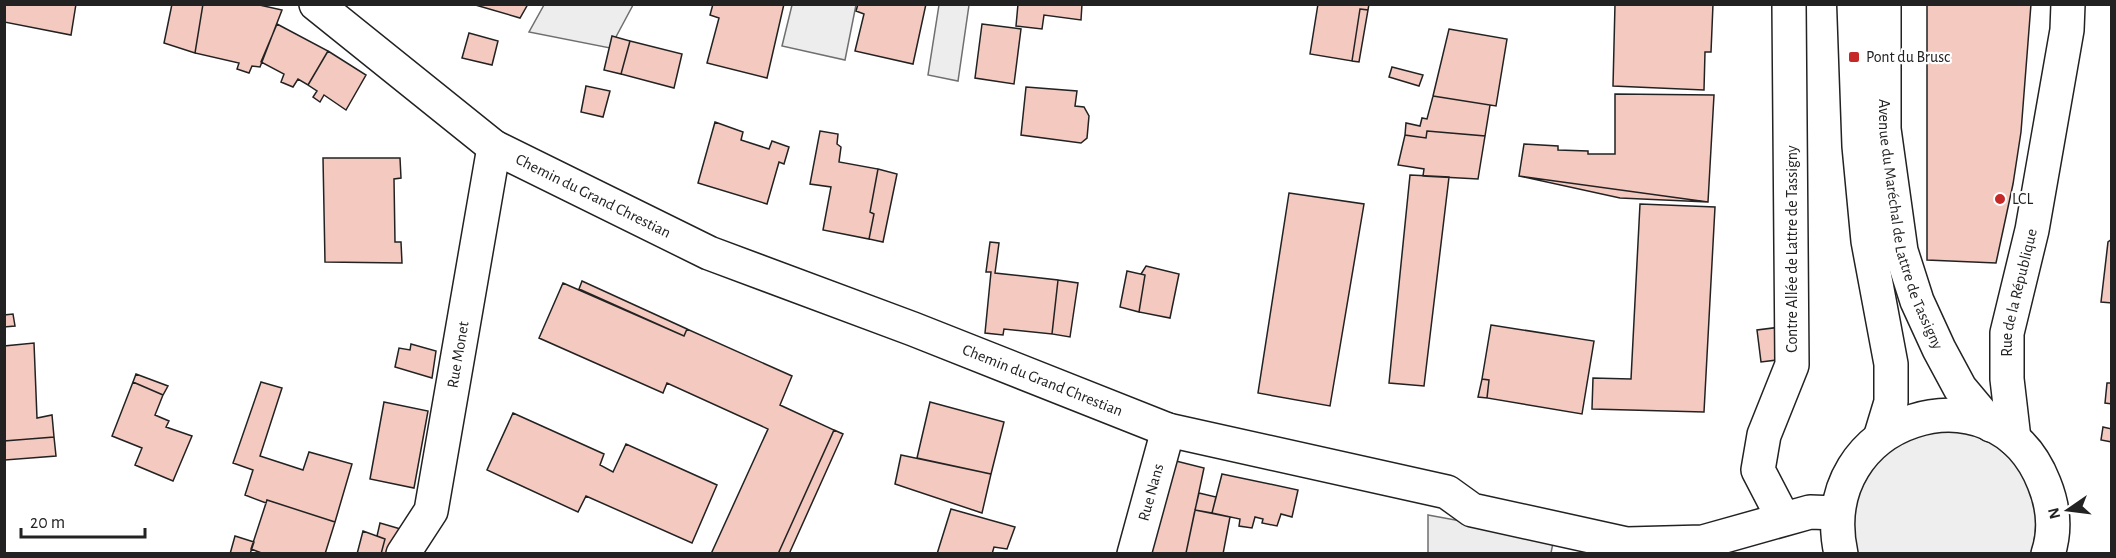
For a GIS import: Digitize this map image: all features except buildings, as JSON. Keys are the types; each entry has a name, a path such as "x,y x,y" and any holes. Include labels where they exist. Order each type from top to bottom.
{"street":[{"name":"Chemin du Grand Chrestian","path":"316,4 494,147 708,254 913,329 1168,430 1447,492 1472,510 1627,544 1703,542 1810,512 1837,513"},
{"name":"Contre Allée de Lattre de Tassigny","path":"1783,518 1758,470 1764,435 1792,365 1789,4"},
{"name":"Avenue du Maréchal de Lattre de Tassigny","path":"1854,4 1859,146 1868,241 1891,364 1891,402 1881,435"},
{"name":"Avenue du Maréchal de Lattre de Tassigny","path":"1884,4 1884,129 1901,251 1917,301 1960,388 2038,468 2052,502 2053,549"},
{"name":"Rue de la République","path":"2002,432 2007,380 2007,333 2032,230 2067,30 2068,4"},
{"name":"Rue Monet","path":"403,554 431,511 494,147"},
{"path":"1841,554 1837,536 1837,513 1844,483 1859,457 1881,435 1908,421 1939,415 1965,417 2002,432"},
{"name":"Rue Nans","path":"1134,554 1168,430"}],"shaded area":[{"path":"544,5 633,5 610,48 529,32"},
{"path":"792,5 856,5 845,60 782,46"},
{"path":"939,5 969,5 958,81 928,75"},
{"path":"1939,415 2038,468 2048,553 1841,554 1844,483"},
{"path":"1428,515 1554,538 1551,553 1428,554"}],"place":[{"name":"Pont du Brusc","path":"1854,57"},
{"name":"LCL","path":"2000,199"}]}
